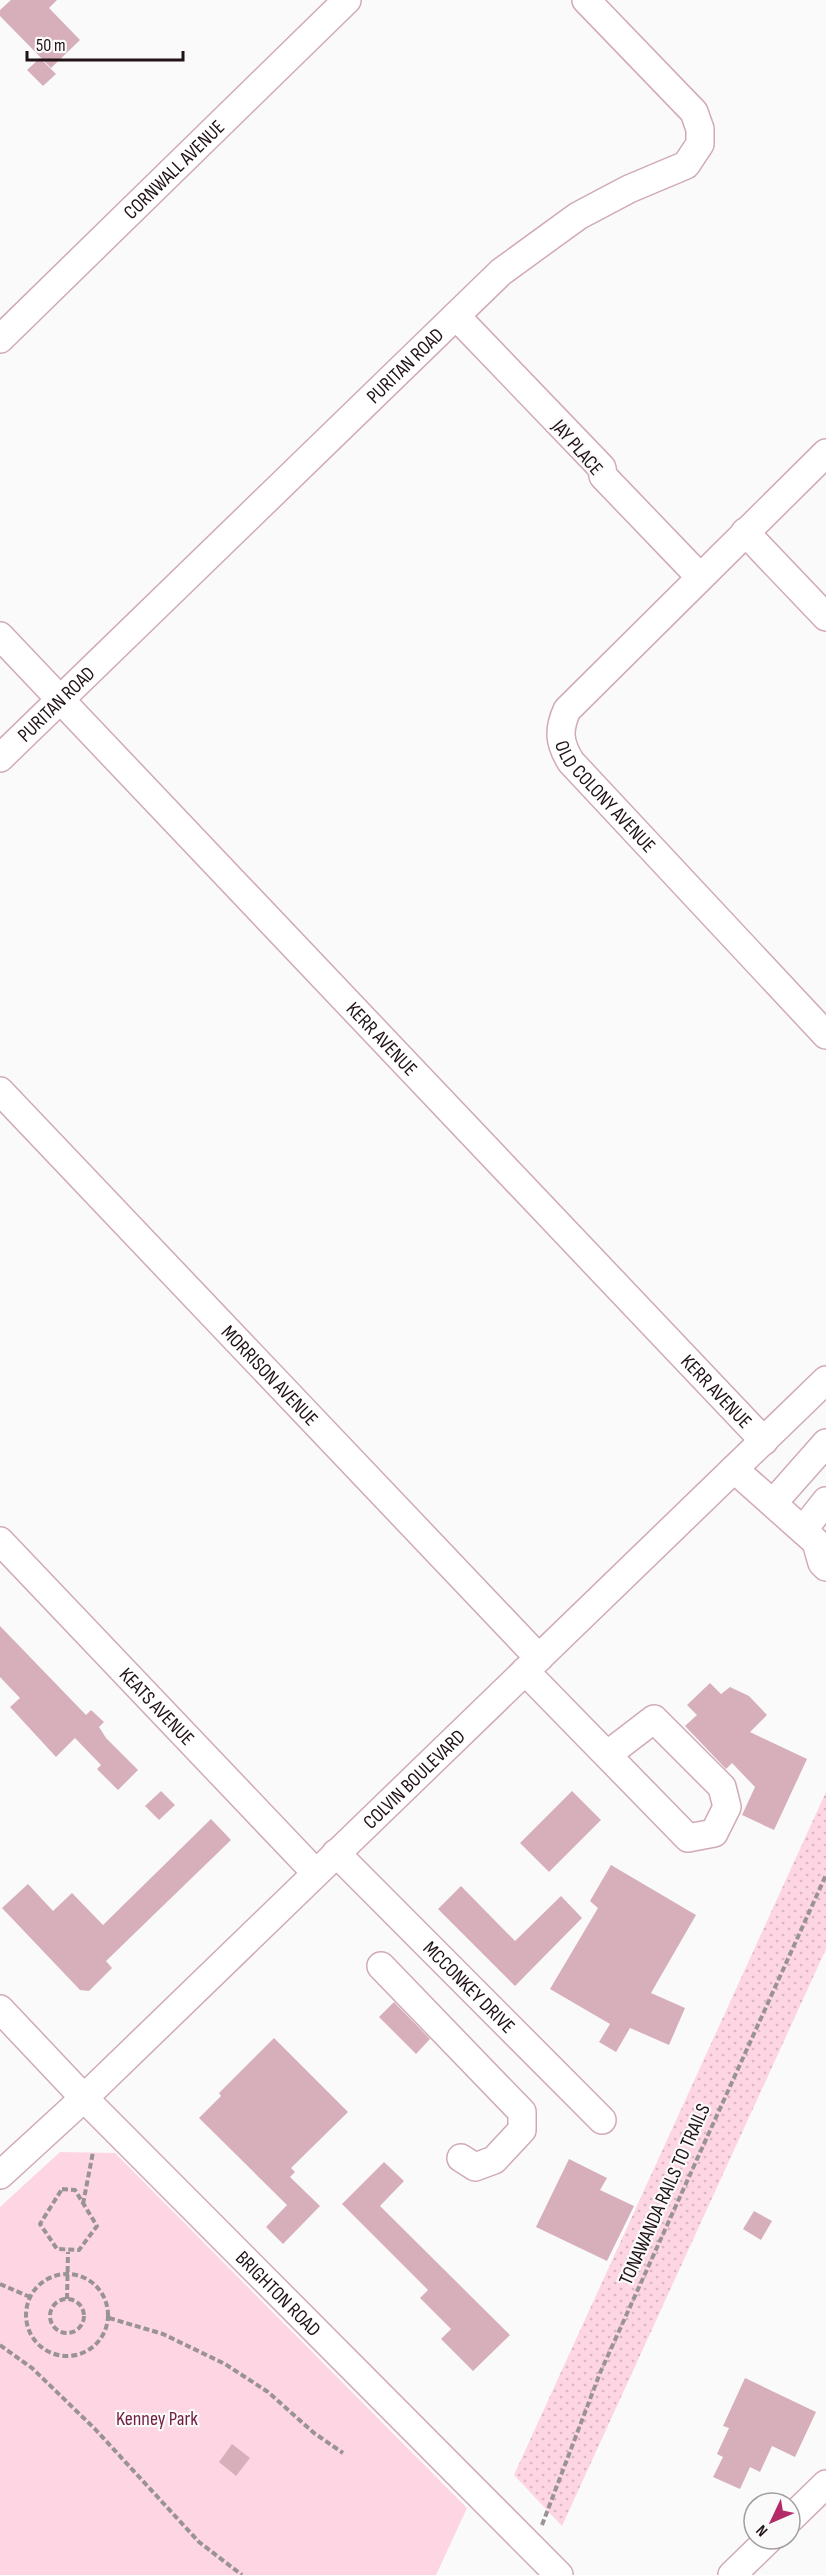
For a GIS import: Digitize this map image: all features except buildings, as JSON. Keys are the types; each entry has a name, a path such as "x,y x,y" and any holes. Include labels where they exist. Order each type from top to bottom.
{"street":[{"name":"CORNWALL AVENUE","path":"0,339 347,0"},
{"name":"PURITAN ROAD","path":"0,758 501,272 546,237 629,189 686,165 700,144 700,129 694,112 586,0"},
{"name":"JAY PLACE","path":"456,316 602,468 603,476 700,577"},
{"name":"OLD COLONY AVENUE","path":"826,453 567,710 561,723 560,736 563,750 571,762 826,1035"},
{"path":"745,532 826,617"},
{"name":"KERR AVENUE","path":"0,636 764,1441"},
{"name":"MORRISON AVENUE","path":"0,1091 532,1664 607,1755 688,1838 714,1833 727,1807 722,1787 654,1719 607,1755"},
{"name":"COLVIN BOULEVARD","path":"0,2175 84,2098 826,1380"},
{"path":"772,1503 826,1443"},
{"path":"734,1469 816,1542 822,1563 826,1567"},
{"path":"803,1530 826,1502"},
{"name":"KEATS AVENUE","path":"0,1541 315,1872"},
{"name":"MCCONKEY DRIVE","path":"336,1853 602,2120"},
{"path":"381,1966 522,2112 522,2130 494,2160 483,2166 475,2167 461,2158"},
{"name":"BRIGHTON ROAD","path":"0,2009 84,2098 559,2575"},
{"path":"802,2507 826,2484"},
{"path":"732,2575 757,2551"}],"path":[{"name":"TONAWANDA RAILS TO TRAILS","path":"540,2530 600,2373 826,1875"},
{"path":"83,2204 93,2152"},
{"path":"62,2189 75,2190 97,2226 79,2250 68,2252 57,2249 40,2224 62,2189"},
{"path":"67,2299 68,2252"},
{"path":"68,2274 83,2276 99,2288 105,2297 109,2318 102,2337 87,2351 67,2356 57,2355 39,2345 32,2337 26,2317 30,2297 43,2281 52,2276 68,2274"},
{"path":"0,2284 30,2297"},
{"path":"67,2299 73,2300 81,2307 84,2317 80,2327 65,2333 55,2328 50,2318 53,2307 67,2299"},
{"path":"109,2318 163,2334 225,2364 268,2392 314,2433 343,2452"},
{"path":"0,2345 32,2368 95,2429 199,2542 242,2575"}],"green space":[{"path":"826,1792 826,1949 562,2526 514,2475"},
{"name":"Kenney Park","path":"60,2152 115,2153 467,2508 436,2575 0,2575 0,2207"}]}
